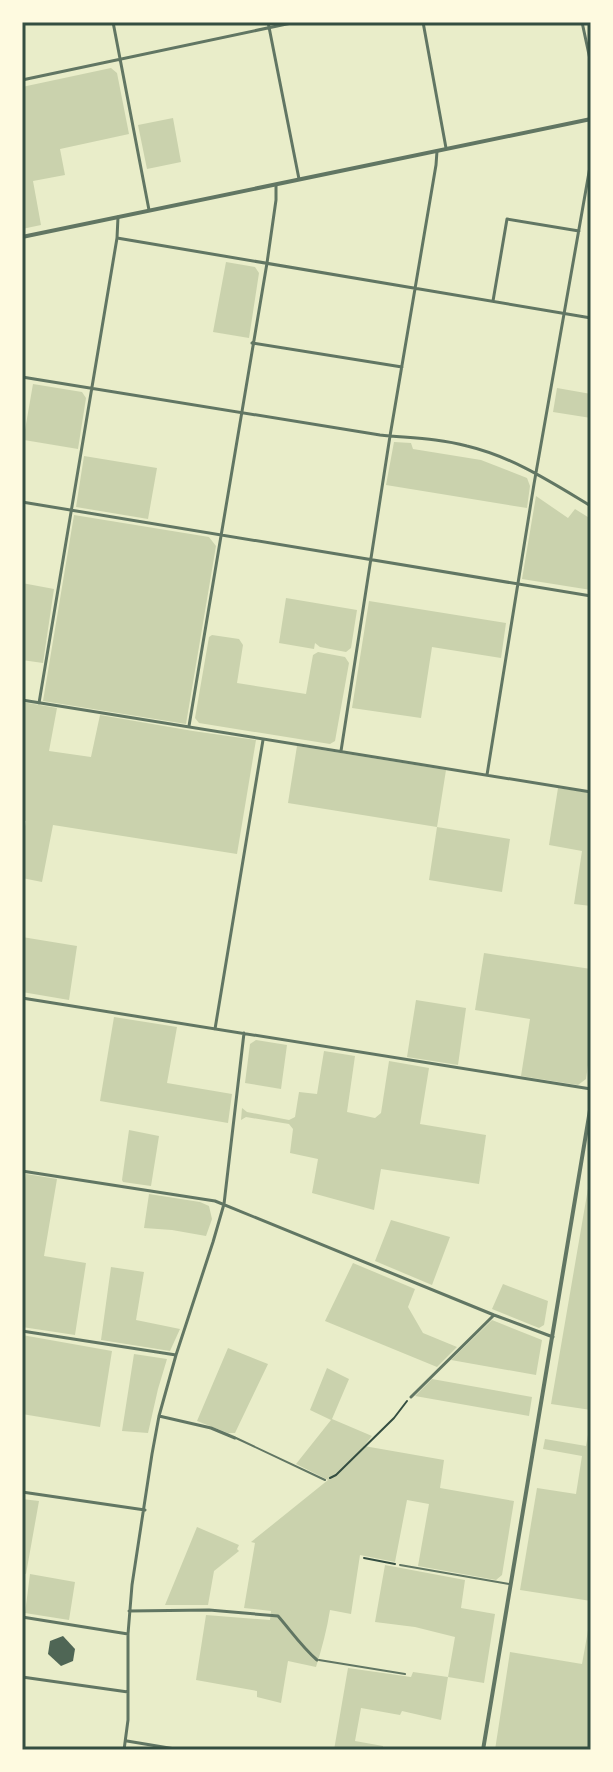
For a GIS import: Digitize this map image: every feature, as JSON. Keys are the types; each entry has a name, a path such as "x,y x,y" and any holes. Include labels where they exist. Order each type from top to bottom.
{"street":[{"path":"113,22 149,210"},
{"path":"268,22 300,180"},
{"path":"22,80 296,22"},
{"path":"423,22 446,149"},
{"path":"582,22 591,64"},
{"path":"22,237 591,119"},
{"path":"341,751 437,151"},
{"path":"487,775 591,161"},
{"path":"189,727 267,263 276,185"},
{"path":"39,703 93,389 118,217"},
{"path":"493,301 507,219 579,231"},
{"path":"117,238 591,318"},
{"path":"252,343 402,367"},
{"path":"22,377 240,413 465,445 505,457 591,506"},
{"path":"22,502 591,596"},
{"path":"22,700 591,792"},
{"path":"215,1029 263,739"},
{"path":"22,998 591,1089"},
{"path":"124,1750 127,1741 129,1611 159,1416 224,1204 244,1033"},
{"path":"483,1750 591,1104"},
{"path":"22,1171 215,1201 553,1337"},
{"path":"411,1397 494,1315"},
{"path":"22,1331 176,1355"},
{"path":"159,1416 211,1428 235,1438"},
{"path":"22,1492 145,1510"},
{"path":"129,1611 209,1610 278,1616 302,1647 317,1660"},
{"path":"22,1617 128,1634"},
{"path":"22,1677 128,1692"},
{"path":"127,1741 181,1750"}],"lane":[{"path":"235,1438 325,1480"},
{"path":"400,1565 510,1585"},
{"path":"317,1660 405,1674"}],"path":[{"path":"325,1480 336,1475 411,1397"},
{"path":"364,1558 400,1565"}],"green space":[{"path":"111,68 117,73 129,134 60,149 65,175 33,181 41,225 22,229 22,87"},
{"path":"173,118 181,162 147,169 138,125"},
{"path":"226,262 255,267 259,273 249,338 213,332"},
{"path":"33,384 82,392 86,398 78,449 24,440 22,447"},
{"path":"557,388 591,394 591,418 553,412"},
{"path":"394,442 411,443 413,449 481,460 527,478 530,486 527,508 386,485"},
{"path":"84,456 157,468 148,519 76,507"},
{"path":"536,496 568,518 575,509 591,519 591,590 522,579"},
{"path":"74,515 209,537 216,546 186,724 43,701"},
{"path":"22,583 54,589 43,663 22,660"},
{"path":"286,598 357,610 351,648 346,652 320,647 315,643 314,649 279,643"},
{"path":"369,601 506,623 501,658 432,647 421,718 352,708"},
{"path":"209,637 239,639 243,645 237,683 306,694 313,655 318,652 345,657 349,663 335,741 330,744 199,723 195,718"},
{"path":"22,702 57,708 49,751 91,757 100,715 256,740 237,854 53,825 42,882 22,878 22,843 26,821 22,820"},
{"path":"297,746 446,770 437,827 288,803"},
{"path":"558,788 591,793 591,906 574,904 582,851 549,845"},
{"path":"437,827 510,839 502,892 429,880"},
{"path":"22,937 77,946 69,1000 22,992"},
{"path":"484,953 591,969 591,1044 586,1079 578,1085 521,1076 530,1019 475,1010"},
{"path":"416,1000 466,1008 458,1065 407,1057"},
{"path":"114,1017 177,1027 167,1083 232,1094 228,1123 100,1101"},
{"path":"256,1040 287,1045 281,1089 245,1083 250,1044"},
{"path":"324,1051 355,1056 347,1112 375,1118 381,1113 389,1061 429,1068 420,1124 486,1135 479,1184 381,1169 374,1210 312,1193 318,1159 290,1153 293,1129 289,1124 246,1117 241,1120 242,1108 247,1112 289,1120 295,1117 299,1092 317,1094"},
{"path":"129,1130 159,1136 151,1186 122,1180"},
{"path":"591,1171 591,1410 551,1404"},
{"path":"26,1174 57,1179 44,1256 86,1263 75,1335 22,1327 22,1200"},
{"path":"149,1194 209,1206 212,1219 206,1236 144,1228"},
{"path":"391,1220 450,1237 432,1285 375,1261"},
{"path":"353,1263 415,1289 408,1307 423,1333 457,1347 437,1367 325,1321"},
{"path":"111,1267 144,1272 136,1320 180,1329 170,1351 101,1340"},
{"path":"503,1284 548,1301 544,1325 539,1328 492,1309"},
{"path":"492,1320 542,1340 536,1375 451,1360"},
{"path":"22,1335 112,1351 100,1427 22,1414"},
{"path":"228,1348 268,1364 235,1433 197,1421"},
{"path":"134,1354 167,1359 148,1433 122,1431"},
{"path":"327,1368 349,1379 332,1419 372,1436 364,1446 444,1460 440,1488 514,1501 502,1575 496,1580 418,1566 429,1504 407,1500 395,1562 360,1555 351,1614 330,1610 316,1667 288,1661 281,1703 257,1697 257,1691 196,1680 206,1615 270,1620 271,1611 244,1608 255,1543 251,1542 328,1480 296,1464 331,1420 310,1410"},
{"path":"432,1379 532,1397 529,1416 415,1396"},
{"path":"591,1418 591,1601 520,1590 537,1488 576,1494 582,1456 543,1449 545,1439 586,1446"},
{"path":"22,1499 39,1501 26,1574 22,1573"},
{"path":"197,1527 239,1545 239,1551 214,1571 208,1605 165,1605"},
{"path":"385,1565 465,1580 461,1608 495,1614 484,1683 448,1677 455,1637 415,1627 375,1622"},
{"path":"30,1574 75,1582 69,1620 25,1613"},
{"path":"591,1614 591,1750 495,1750 510,1652 582,1664"},
{"path":"348,1668 411,1677 413,1672 448,1677 441,1720 402,1711 400,1715 361,1708 355,1741 383,1746 383,1750 334,1750"}],"building":[{"path":"63,1636 75,1649 73,1661 61,1666 48,1654 50,1641"}]}
